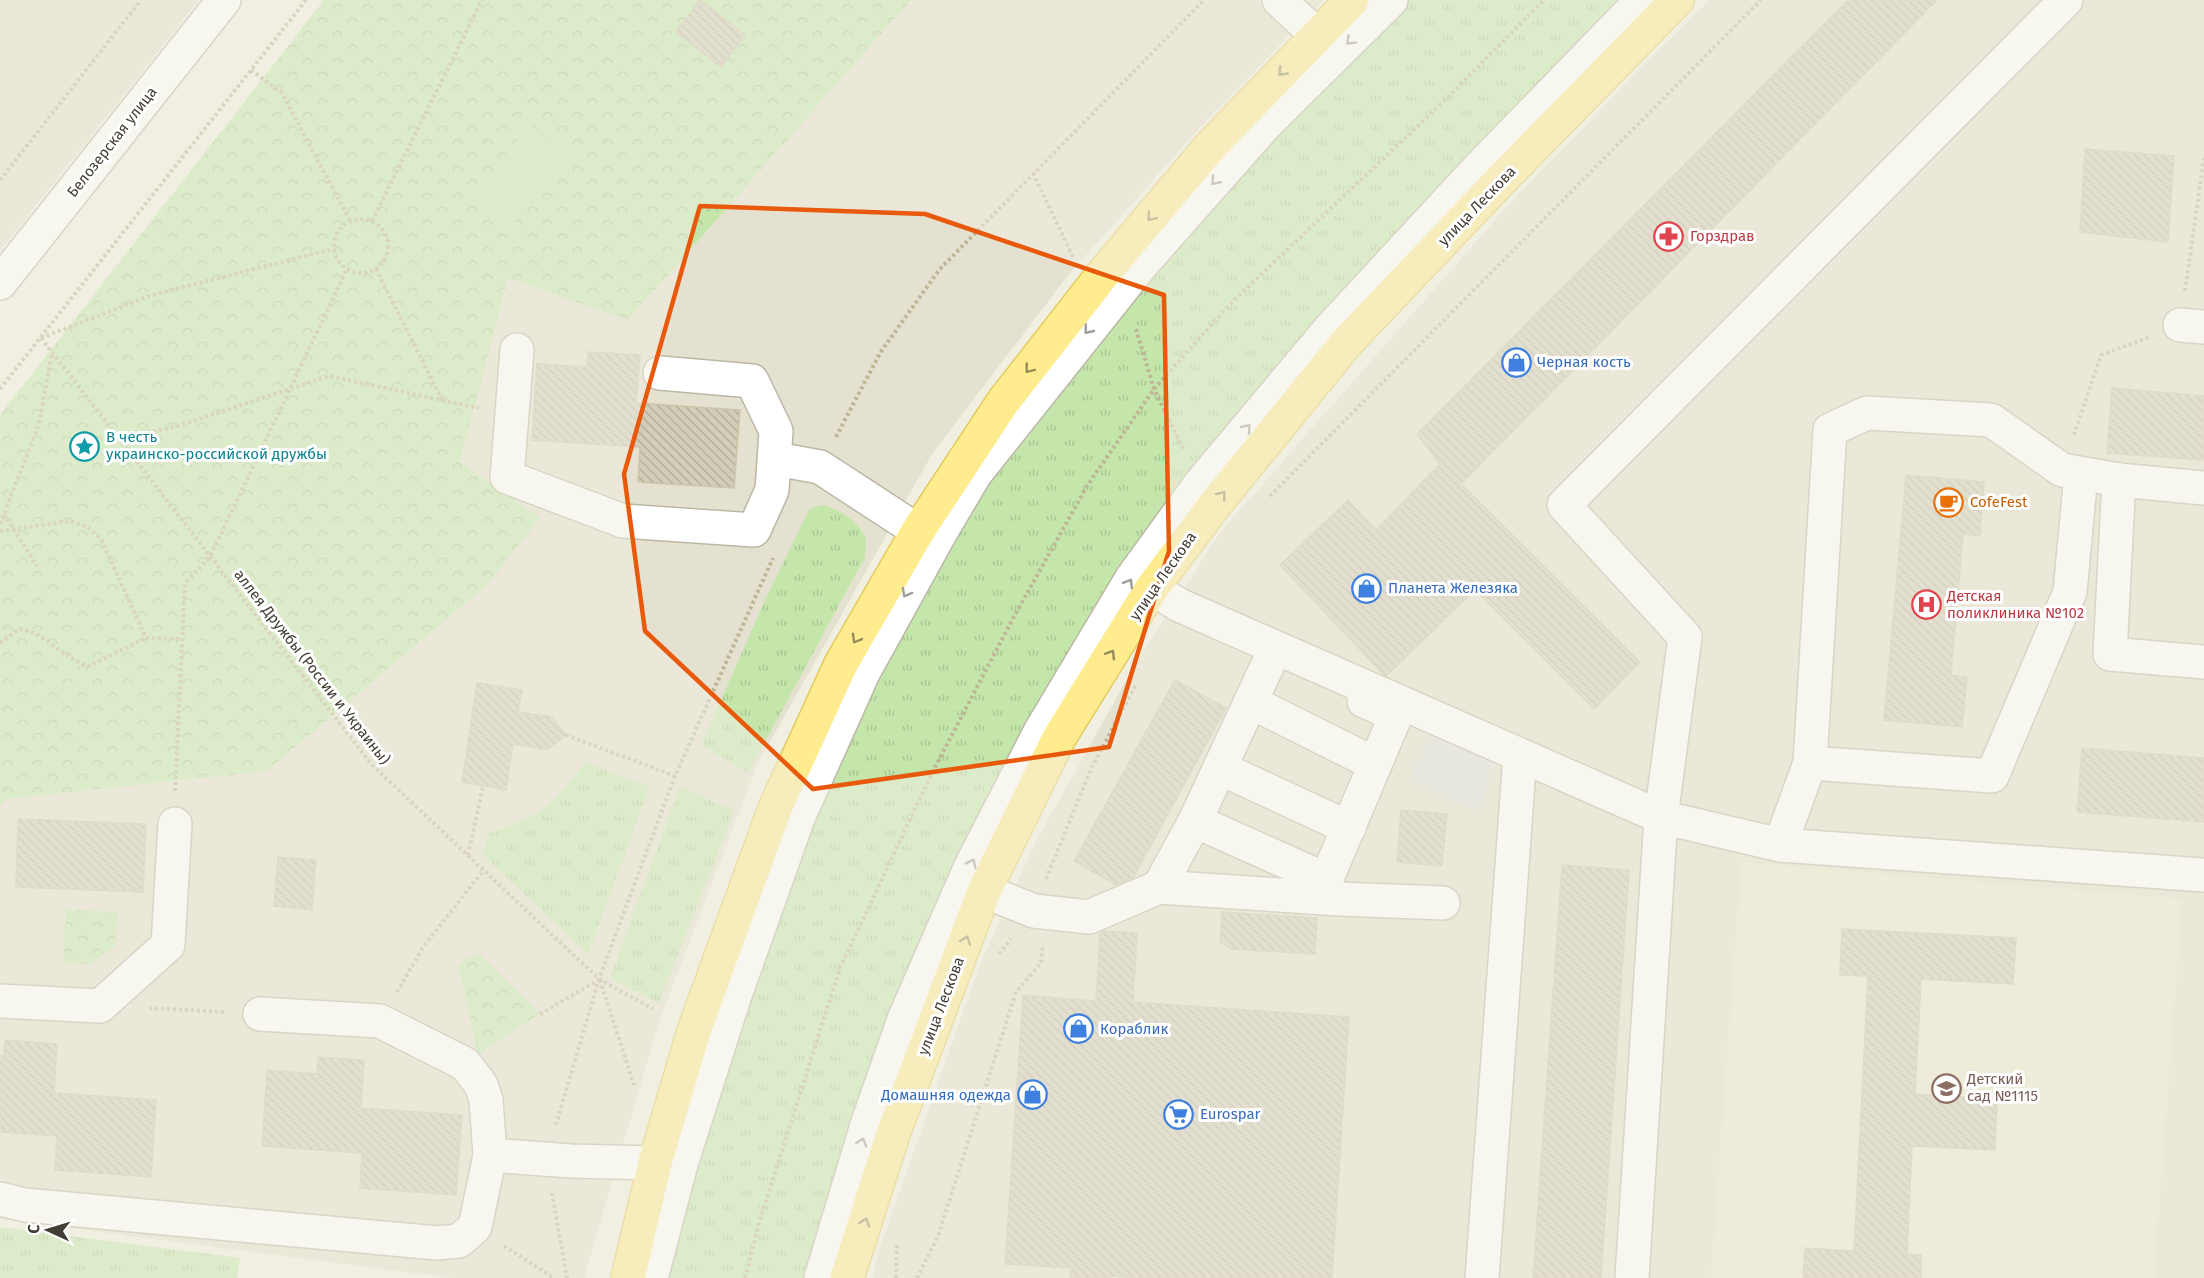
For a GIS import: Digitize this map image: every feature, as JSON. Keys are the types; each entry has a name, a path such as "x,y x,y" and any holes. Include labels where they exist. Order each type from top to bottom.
{"main road":[{"path":"628,1278 655,1163 694,1030 776,806 841,664 918,531 1004,402 1103,274 1209,148 1352,0"},
{"name":"улица Лескова","path":"847,1278 892,1134 984,891 1059,738 1152,588 1216,503 1347,342 1677,0"}],"street":[{"name":"Белозерская улица","path":"0,283 224,0"},
{"path":"1279,0 1317,35"},
{"path":"651,1278 681,1164 727,1020 798,818 863,673 939,535 975,474 1142,264 1266,124 1391,0"},
{"name":"улица Лескова","path":"821,1278 867,1125 905,1017 970,868 1040,732 1132,578 1201,483 1329,330 1477,170 1642,0"},
{"path":"1632,1278 1661,817 1684,637 1564,505 2066,0"},
{"path":"517,350 507,477 622,521 754,530 772,490 776,459 776,431 752,381 660,373"},
{"path":"1780,845 1810,763 1830,430 1867,413 1990,420 2072,472 2119,480 2204,488"},
{"path":"776,459 820,467 918,531"},
{"path":"1810,763 1992,776 2070,592 2072,472"},
{"path":"2119,480 2110,654 2204,662"},
{"path":"1152,588 1179,605 1661,817 1780,845 2204,875"},
{"path":"1226,626 1270,660 1396,715 1323,889"},
{"path":"1159,887 1195,821 1270,660"},
{"path":"1251,702 1375,764"},
{"path":"1482,1278 1520,755"},
{"path":"1220,768 1349,828"},
{"path":"1195,821 1323,889"},
{"path":"0,1001 100,1006 168,945 175,824"},
{"path":"984,891 1034,911 1089,917 1159,887 1323,889 1443,903"},
{"path":"0,1199 37,1206 437,1243 459,1241 475,1227 490,1155 486,1100 481,1085 465,1064 380,1021 260,1014"},
{"path":"490,1155 571,1161 655,1163"}],"path":[{"path":"0,180 141,0"},
{"path":"0,389 306,0"},
{"path":"372,221 482,0"},
{"path":"820,467 880,353 939,270 1204,0"},
{"path":"745,1278 759,1223 840,968 932,773 1010,624 1087,486 1154,389 1232,302 1442,104 1544,0"},
{"path":"1267,500 1761,0"},
{"path":"251,70 282,93 350,221"},
{"path":"2072,472 2101,355 2192,326 2204,159"},
{"path":"1033,173 1073,258"},
{"path":"359,218 372,221 383,229 387,237 389,246 387,255 376,269 358,274 347,269 336,258 333,249 337,232 350,221 359,218"},
{"path":"40,338 152,295 333,249"},
{"path":"175,824 185,583 210,557 347,269"},
{"path":"376,269 443,402"},
{"path":"1134,321 1154,389 1184,451"},
{"name":"аллея Дружбы (России и Украины)","path":"40,338 372,765 599,979"},
{"path":"0,524 39,424 52,353"},
{"path":"118,439 178,426 329,376 443,402 512,414"},
{"path":"4,514 36,566"},
{"path":"0,531 70,521 88,527 100,539 146,638"},
{"path":"567,1278 546,1158 599,979 675,776 774,558"},
{"path":"0,643 19,629 32,630 75,662 88,666 146,638 182,639"},
{"path":"917,1278 938,1236 1016,992 1041,963 1044,938 1034,911 1091,769 1140,677"},
{"path":"566,735 675,776"},
{"path":"468,856 483,786"},
{"path":"380,1021 423,947 483,870"},
{"path":"599,979 653,1009"},
{"path":"540,1014 599,979"},
{"path":"599,979 634,1085"},
{"path":"100,1006 218,1012"},
{"path":"475,1227 554,1278"}],"highlighted area":[{"path":"700,206 925,214 1164,295 1169,551 1109,747 813,789 645,631 624,474"}],"shaded area":[{"path":"0,0 199,0 0,251"},
{"path":"911,0 1323,0 1202,125 1069,274 932,454 758,763 659,1022 584,1278 450,1278 0,1219 0,805 7,799 267,771 486,586 540,518 459,462 508,277 628,320"},
{"path":"1709,0 2204,0 2204,1278 873,1278 879,1250 979,967 1033,847 1132,670 1219,534 1519,193"},
{"path":"1432,726 1500,757 1477,811 1408,781"},
{"name":"Детский сад №1115","path":"1741,862 2182,899 2154,1278 1711,1278"}],"green space":[{"path":"324,0 911,0 628,320 508,278 460,462 540,518 486,586 267,771 7,799 0,805 0,415"},
{"path":"1407,0 1629,0 1205,463 811,1278 664,1278 690,1164 823,782 892,641 985,481 1122,310 1269,140"},
{"path":"530,124 569,155 508,231 470,200"},
{"path":"824,505 842,513 862,531 866,539 865,557 748,773 701,745 766,598 810,508"},
{"path":"585,762 650,787 588,954 483,855 488,834 544,808 561,792"},
{"path":"680,786 734,811 659,1003 610,978"},
{"path":"66,909 117,912 115,946 90,964 63,963"},
{"path":"478,953 540,1014 478,1054 458,964"},
{"path":"0,1227 240,1258 237,1278 0,1278"}],"building":[{"path":"700,0 745,35 721,67 676,32"},
{"path":"1848,0 1937,0 1461,484 1640,662 1594,709 1475,590 1386,676 1384,675 1280,565 1348,500 1376,530 1440,464 1417,434"},
{"path":"2085,149 2174,156 2168,242 2080,232"},
{"path":"588,352 640,355 636,403 740,410 734,488 638,482 640,447 532,440 537,364 587,367"},
{"path":"2112,388 2204,396 2204,460 2107,453"},
{"name":"Детская поликлиника №102","path":"1906,475 1984,482 1980,536 1963,534 1951,675 1967,677 1962,727 1884,720"},
{"path":"1175,680 1226,708 1133,878 1116,885 1074,861"},
{"path":"477,683 522,690 518,712 552,717 566,735 547,750 513,744 506,790 462,782"},
{"path":"2082,748 2204,758 2204,822 2077,812"},
{"path":"1401,810 1447,814 1442,866 1397,862"},
{"path":"18,819 146,824 143,892 16,887"},
{"path":"278,857 316,860 312,910 274,906"},
{"path":"1562,865 1629,870 1601,1278 1533,1278"},
{"path":"1222,912 1317,918 1315,954 1231,949 1220,942"},
{"path":"1842,929 2016,938 2013,984 1921,979 1915,1094 1997,1099 1995,1150 1912,1146 1907,1254 1921,1255 1921,1278 1803,1278 1805,1248 1854,1251 1868,976 1840,975"},
{"name":"Eurospar","path":"1104,931 1137,933 1133,1002 1349,1017 1332,1278 1111,1276 1111,1278 1070,1278 1071,1268 1005,1264 1023,995 1096,1001 1100,933"},
{"path":"5,1040 57,1044 54,1093 156,1100 151,1177 55,1170 57,1136 0,1132 0,1055 4,1056"},
{"path":"318,1057 364,1060 361,1108 462,1115 456,1195 360,1188 362,1153 262,1146 267,1070 317,1074"}],"place":[{"name":"Горздрав","path":"1669,236"},
{"name":"Черная кость","path":"1516,362"},
{"name":"В честь украинско-российской дружбы","path":"85,446"},
{"name":"CofeFest","path":"1949,502"},
{"name":"Планета Железяка","path":"1367,588"},
{"name":"Детская поликлиника №102","path":"1926,605"},
{"name":"Кораблик","path":"1079,1029"},
{"name":"Детский сад №1115","path":"1946,1088"},
{"name":"Домашняя одежда","path":"1032,1095"},
{"name":"Eurospar","path":"1179,1114"}]}
